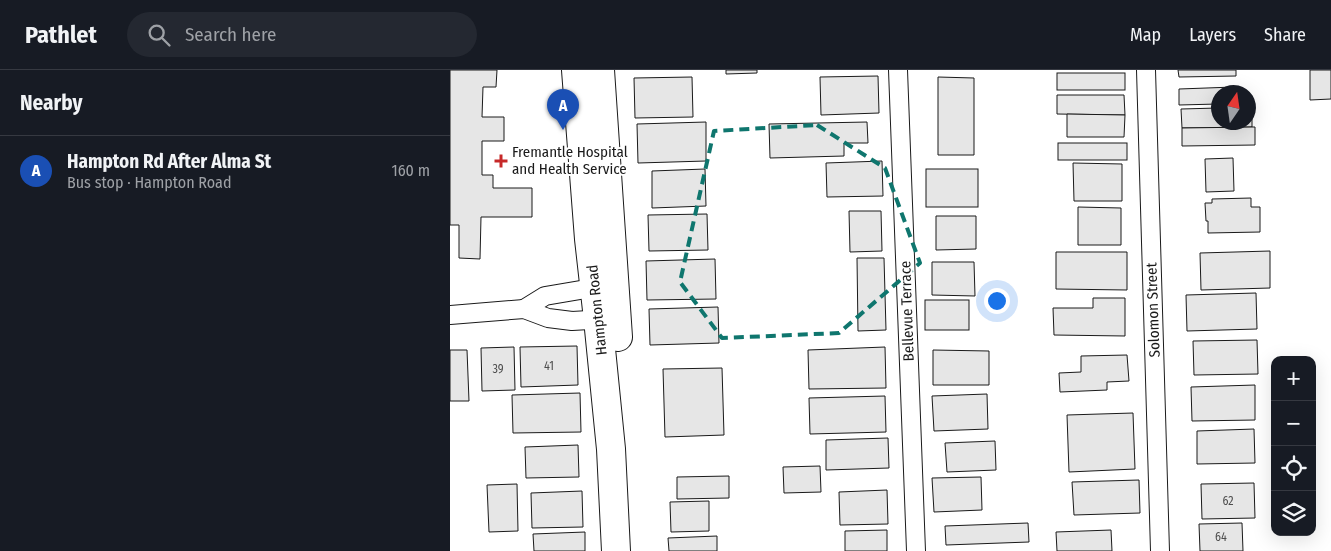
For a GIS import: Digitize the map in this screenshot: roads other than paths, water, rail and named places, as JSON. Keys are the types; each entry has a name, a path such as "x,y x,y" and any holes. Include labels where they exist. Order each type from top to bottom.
{"main road":[{"name":"Hampton Road","path":"576,70 589,239 604,286"},
{"name":"Hampton Road","path":"600,70 604,286 632,551"},
{"name":"Hampton Road","path":"608,319 616,551"}],"street":[{"name":"Bellevue Terrace","path":"898,70 916,551"},
{"name":"Solomon Street","path":"1146,70 1160,551"},
{"path":"524,309 545,296 604,286"},
{"path":"450,314 524,309 548,318 572,321 608,319"}],"place":[{"name":"Hampton Rd After Alma St","path":"563,130"},
{"name":"Fremantle Hospital and Health Service","path":"501,161"}]}
